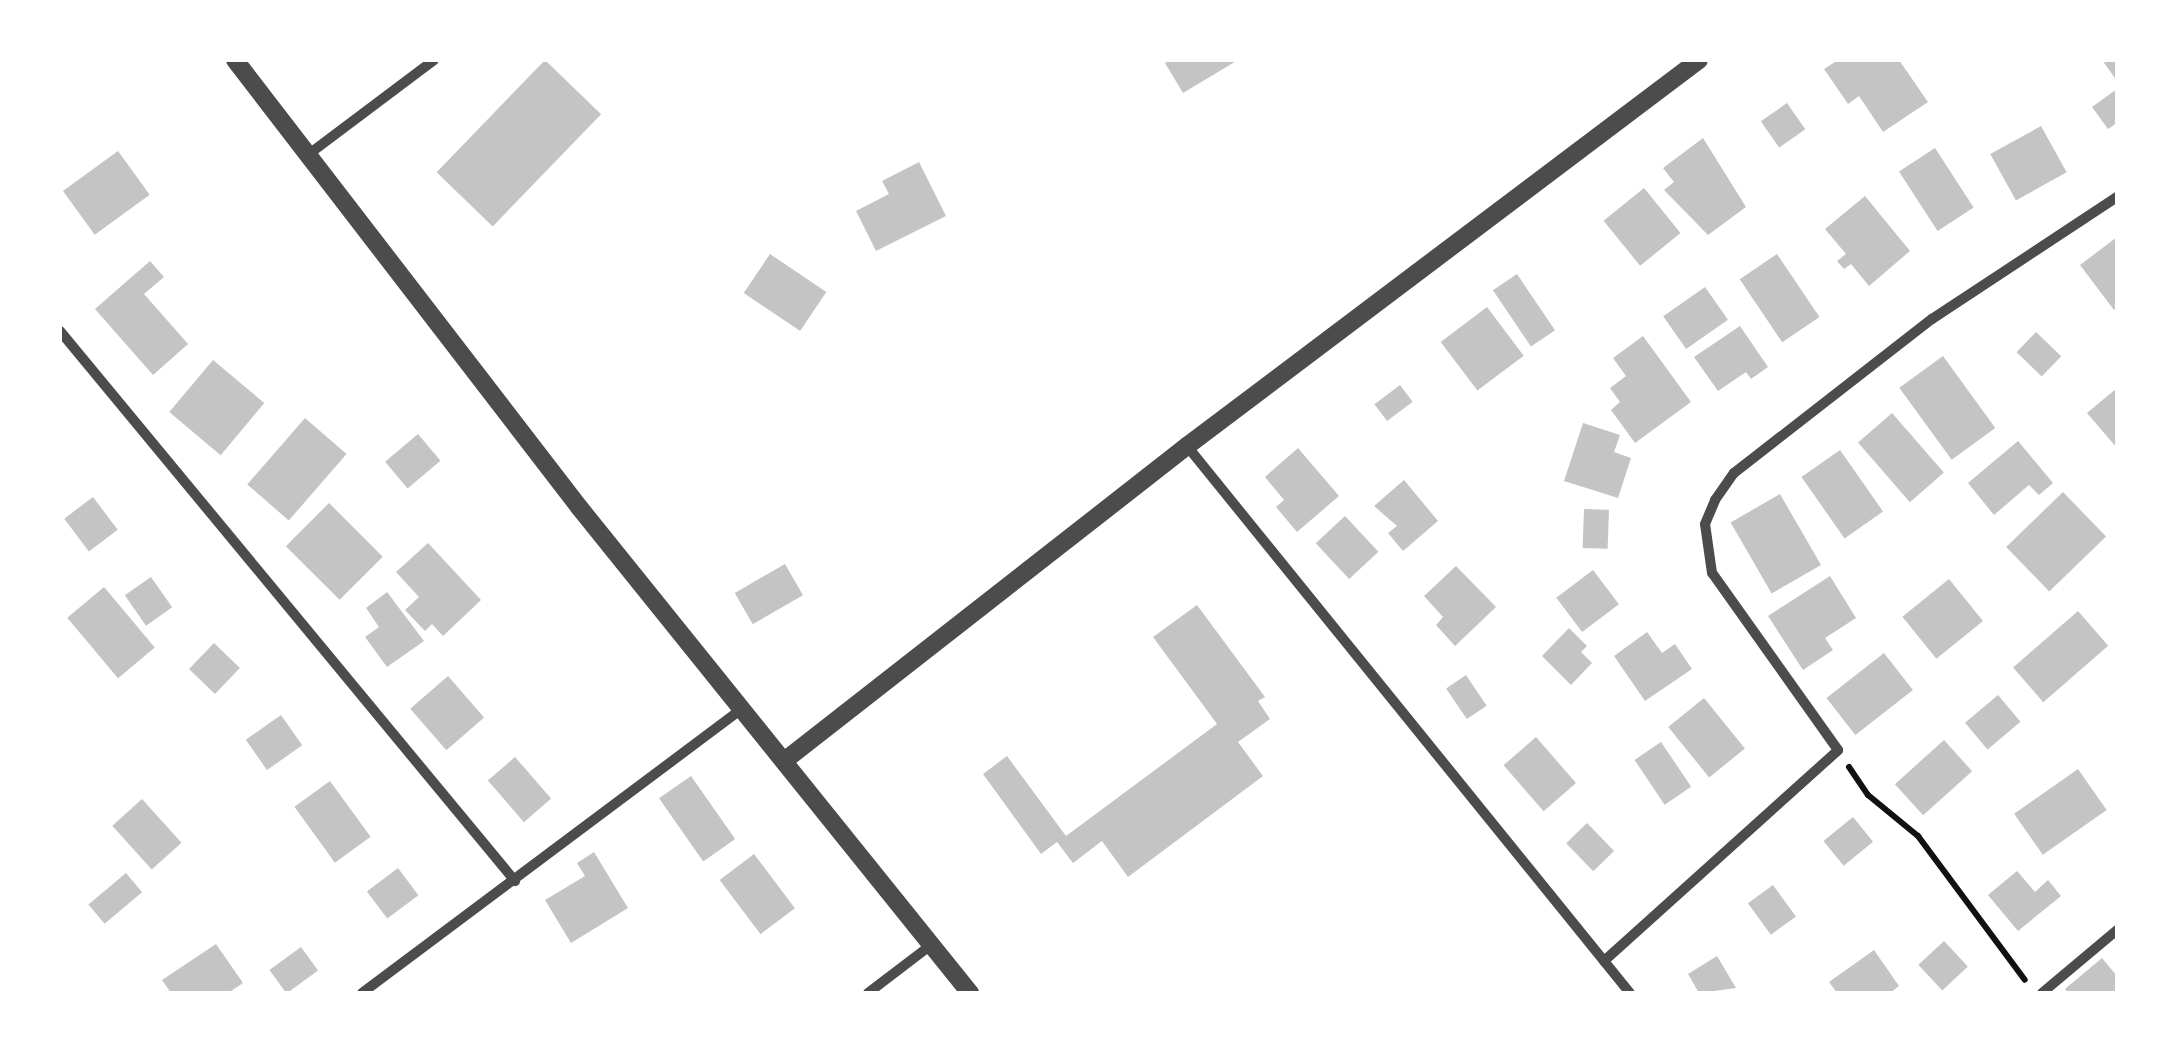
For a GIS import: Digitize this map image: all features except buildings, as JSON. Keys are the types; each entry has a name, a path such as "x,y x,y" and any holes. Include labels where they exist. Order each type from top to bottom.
{"street":[{"path":"235,60 742,709 970,993"},
{"path":"309,154 434,60"},
{"path":"784,761 1187,446 1699,60"},
{"path":"1604,961 1838,750 1712,573 1706,524 1715,500 1734,472 1932,319 2117,197"},
{"path":"60,331 515,881"},
{"path":"1187,446 1630,993"},
{"path":"362,993 742,709"},
{"path":"2042,993 2117,930"},
{"path":"868,993 931,945"}],"path":[{"path":"1838,750 1868,794 1918,836 2034,993"}]}
